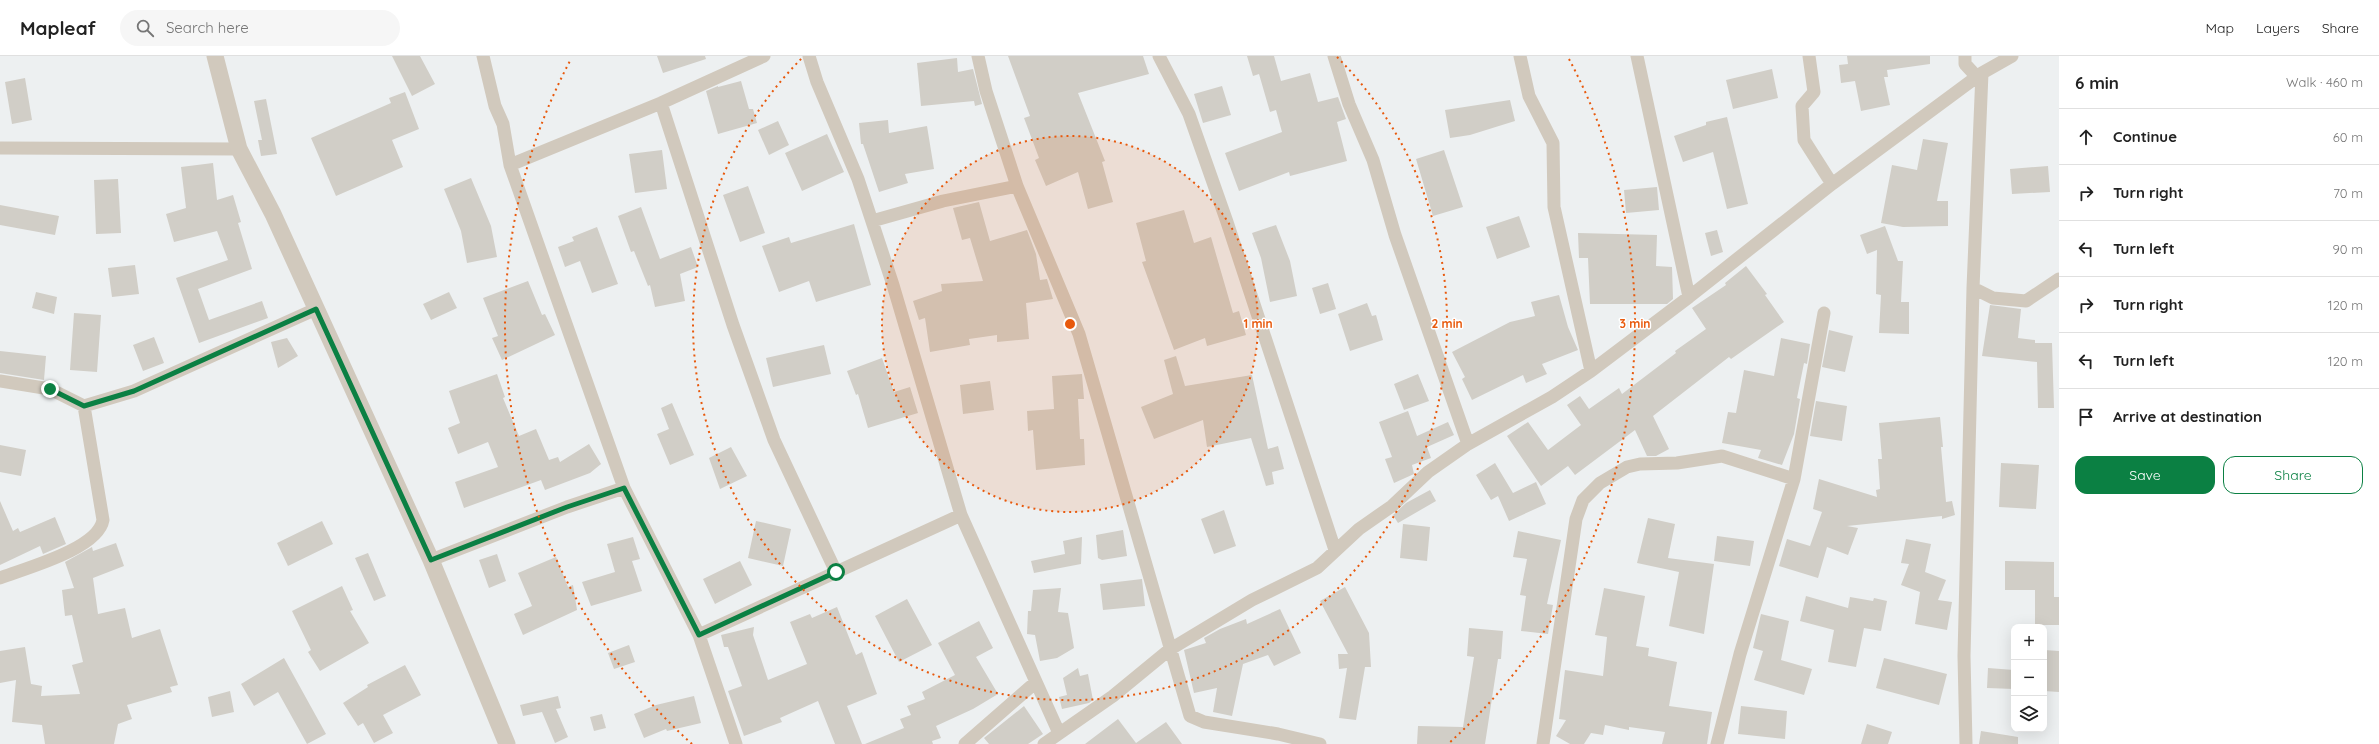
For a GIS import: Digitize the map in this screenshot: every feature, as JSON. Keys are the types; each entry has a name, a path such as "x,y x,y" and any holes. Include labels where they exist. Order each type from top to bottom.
{"street":[{"path":"215,56 239,149 273,214 431,560 507,744"},
{"path":"483,56 495,106 503,124 510,165 624,488 699,635 736,744"},
{"path":"510,165 661,103 764,56"},
{"path":"809,56 816,82 858,179 872,221 961,515 1059,733"},
{"path":"978,56 986,91 1017,186 1079,334 1169,650 1190,716 1204,722 1278,734 1320,744"},
{"path":"1159,56 1188,114 1228,222 1335,550"},
{"path":"1334,56 1349,104 1373,160 1395,234 1468,444"},
{"path":"1520,56 1529,96 1553,143 1554,207 1591,371"},
{"path":"1637,56 1690,298"},
{"path":"1809,56 1814,92 1802,106 1804,140 1832,184"},
{"path":"1964,56 1965,64 1979,75"},
{"path":"1044,744 1113,696 1169,650 1252,600 1317,568 1359,529 1392,506 1428,472 1468,444 1552,397 1591,371 1690,298 1832,184 1979,75 2012,56"},
{"path":"1966,744 1964,648 1979,75"},
{"path":"661,103 733,325 774,440 836,572"},
{"path":"0,148 239,149"},
{"path":"872,221 943,201 1017,186"},
{"path":"1973,288 1993,298 2026,300 2059,279"},
{"path":"0,381 50,389 84,406 134,391 316,309"},
{"path":"1717,744 1740,654 1794,480 1824,313"},
{"path":"0,578 85,544 98,534 102,526 84,406"},
{"path":"1544,744 1576,519 1583,500 1600,483 1627,467 1640,464 1677,463 1722,456 1794,480"},
{"path":"431,560 567,507 624,488"},
{"path":"699,635 961,515"},
{"path":"964,744 1036,682"}],"building":[{"path":"392,56 420,56 435,84 412,96"},
{"path":"657,56 705,56 706,59 663,73"},
{"path":"1008,56 1143,56 1149,74 1078,93 1105,161 1102,162 1113,202 1088,209 1078,172 1046,186 1035,160 1039,158 1024,118 1030,116"},
{"path":"1247,56 1274,56 1281,81 1310,73 1318,102 1338,97 1346,119 1337,122 1347,161 1290,176 1289,172 1239,191 1225,153 1282,132 1276,110 1270,112 1259,74 1253,76"},
{"path":"1847,56 1930,56 1930,64 1887,70 1888,77 1884,77 1890,105 1861,111 1855,81 1841,83 1839,65 1848,64"},
{"path":"957,58 958,72 973,69 982,104 975,106 974,101 921,106 917,63"},
{"path":"1772,69 1778,98 1733,109 1726,80"},
{"path":"25,78 32,120 12,124 5,82"},
{"path":"741,81 749,109 753,109 757,123 718,134 706,91 718,86"},
{"path":"1222,86 1231,115 1203,123 1194,94"},
{"path":"405,92 419,129 392,140 403,167 336,196 311,138 391,103 389,98"},
{"path":"266,99 277,154 261,156 258,140 262,140 254,101"},
{"path":"1510,100 1515,121 1470,135 1450,138 1445,110"},
{"path":"1727,117 1748,204 1727,209 1713,152 1683,162 1674,136 1706,125 1706,122"},
{"path":"888,120 889,133 927,126 934,169 905,174 908,183 879,192 863,144 861,144 859,123"},
{"path":"778,121 789,145 769,155 758,130"},
{"path":"827,134 844,172 802,191 785,153"},
{"path":"1923,139 1948,143 1937,201 1948,201 1948,226 1903,227 1881,223 1892,165 1917,170"},
{"path":"662,150 667,189 635,193 629,154"},
{"path":"1444,150 1463,207 1433,216 1416,159"},
{"path":"213,163 217,200 233,195 241,222 238,223 252,269 198,289 209,320 262,301 268,318 199,343 176,278 228,260 217,231 174,242 166,214 186,208 181,167"},
{"path":"2048,166 2050,192 2012,194 2010,169"},
{"path":"471,178 491,226 497,257 467,263 461,231 444,189"},
{"path":"118,179 121,233 96,234 94,180"},
{"path":"748,186 765,233 740,242 723,195"},
{"path":"1657,187 1659,210 1626,213 1624,190"},
{"path":"979,202 990,241 1027,230 1036,254 1040,280 1047,279 1053,299 1026,303 1029,339 997,342 997,335 969,339 970,345 930,352 925,318 919,320 913,301 942,291 941,284 983,281 970,238 962,240 953,208"},
{"path":"0,205 59,216 55,235 0,225"},
{"path":"641,207 660,259 691,247 698,267 680,274 685,301 655,307 650,285 648,286 634,251 631,252 618,216"},
{"path":"1184,210 1194,243 1211,237 1233,313 1239,311 1246,335 1207,346 1205,338 1174,350 1142,262 1146,261 1136,223"},
{"path":"1519,216 1530,247 1497,259 1486,227"},
{"path":"854,224 871,285 816,302 809,281 779,292 762,246 789,237 791,243"},
{"path":"1276,225 1290,261 1297,296 1270,302 1261,258 1252,233"},
{"path":"1885,226 1898,261 1903,261 1901,302 1909,302 1909,334 1879,333 1881,295 1876,294 1877,250 1867,254 1860,235"},
{"path":"597,227 618,284 592,293 580,261 565,267 558,247 574,241 572,237"},
{"path":"1717,230 1723,252 1711,256 1705,233"},
{"path":"1578,233 1657,235 1656,266 1672,267 1673,299 1667,304 1590,304 1588,258 1579,258"},
{"path":"135,265 139,294 112,297 108,268"},
{"path":"1746,266 1767,294 1765,295 1784,322 1731,359 1729,357 1653,416 1669,449 1656,456 1647,456 1635,430 1575,475 1568,466 1541,486 1507,436 1528,422 1548,450 1581,425 1567,405 1580,396 1589,409 1619,388 1622,394 1676,353 1675,351 1706,329 1692,308 1726,285 1725,283"},
{"path":"528,281 542,315 545,314 555,335 502,360 492,338 498,336 483,298"},
{"path":"1328,283 1336,309 1320,314 1312,288"},
{"path":"36,292 57,297 54,314 32,308"},
{"path":"449,292 457,308 431,320 423,304"},
{"path":"1559,295 1568,327 1578,350 1542,364 1547,374 1526,383 1523,375 1472,400 1462,379 1465,377 1452,352 1510,322 1535,316 1531,302"},
{"path":"1367,303 1372,316 1376,315 1383,340 1350,351 1338,314"},
{"path":"1990,305 2021,309 2018,338 2035,340 2035,343 2052,343 2054,408 2038,408 2037,362 1982,356"},
{"path":"74,313 101,315 97,372 70,370"},
{"path":"1829,330 1853,336 1845,372 1822,367"},
{"path":"154,337 164,363 143,371 133,345"},
{"path":"287,338 298,356 278,368 271,342"},
{"path":"1781,338 1810,344 1807,364 1804,363 1797,398 1800,399 1794,434 1782,465 1758,458 1761,450 1722,443 1728,412 1736,413 1744,370 1774,376"},
{"path":"824,345 831,374 773,387 766,358"},
{"path":"0,351 46,356 44,380 0,373"},
{"path":"1176,356 1185,386 1252,375 1268,449 1278,446 1284,469 1272,472 1274,484 1266,486 1251,438 1207,447 1203,420 1154,439 1141,407 1173,394 1164,360"},
{"path":"882,358 894,392 910,387 918,413 868,428 858,394 856,395 847,371"},
{"path":"497,374 505,397 503,398 519,436 536,429 549,460 558,457 560,462 589,444 601,464 590,473 545,490 541,480 464,508 455,482 498,467 488,442 458,454 448,428 460,423 449,391"},
{"path":"1082,374 1084,399 1078,399 1080,439 1084,439 1085,465 1036,470 1033,430 1028,431 1027,411 1054,409 1052,376"},
{"path":"1418,374 1429,401 1404,410 1394,384"},
{"path":"990,381 994,410 963,414 960,385"},
{"path":"1816,401 1847,406 1842,441 1810,436"},
{"path":"672,403 694,455 670,465 657,434 669,429 661,408"},
{"path":"1408,411 1417,436 1448,422 1454,435 1427,447 1431,458 1412,465 1414,474 1394,483 1385,459 1392,457 1379,422"},
{"path":"1940,417 1946,502 1952,501 1955,515 1942,519 1942,516 1847,526 1858,528 1848,555 1827,547 1818,578 1779,566 1787,539 1810,546 1822,512 1813,509 1819,479 1877,497 1876,490 1880,489 1878,459 1882,459 1879,423"},
{"path":"0,445 26,450 21,476 0,472"},
{"path":"731,447 747,476 720,489 709,458"},
{"path":"1495,463 1513,493 1536,482 1546,504 1509,521 1498,496 1491,500 1476,475"},
{"path":"2001,463 2039,465 2036,509 1999,507"},
{"path":"1430,490 1436,501 1398,523 1393,515 1406,503"},
{"path":"0,501 13,531 18,528 20,532 55,517 66,544 43,554 40,546 0,565"},
{"path":"1224,510 1236,546 1214,554 1201,519"},
{"path":"1648,518 1675,524 1668,558 1714,564 1704,634 1669,626 1679,572 1637,563"},
{"path":"322,521 333,544 288,566 277,543"},
{"path":"756,521 791,529 783,566 748,558"},
{"path":"1403,524 1430,527 1427,561 1400,558"},
{"path":"1123,530 1127,556 1102,560 1098,558 1096,535"},
{"path":"1518,531 1561,540 1547,604 1553,605 1548,634 1521,631 1526,596 1520,595 1527,559 1513,557"},
{"path":"1717,536 1754,541 1750,566 1714,561"},
{"path":"633,537 640,559 632,561 642,591 591,606 582,582 615,572 607,544"},
{"path":"1082,537 1081,564 1034,573 1031,561 1065,554 1063,541"},
{"path":"1906,539 1931,544 1925,572 1946,580 1938,600 1952,602 1947,630 1915,624 1920,592 1901,585 1909,564 1901,563"},
{"path":"116,543 124,566 93,578 98,614 125,608 132,638 160,629 178,685 170,687 172,692 127,705 132,719 118,724 114,744 45,744 42,725 12,722 16,680 0,683 0,651 25,647 31,684 42,686 41,696 80,694 72,665 83,662 72,615 65,616 62,590 74,588 65,562 92,547 93,551"},
{"path":"368,553 386,596 374,601 355,558"},
{"path":"497,554 506,581 489,588 479,560"},
{"path":"556,557 568,587 573,585 577,610 523,635 514,614 532,606 518,573"},
{"path":"740,561 752,585 715,604 703,579"},
{"path":"2005,561 2054,562 2054,597 2059,597 2059,625 2035,624 2035,590 2005,590"},
{"path":"1142,579 1145,606 1103,610 1100,584"},
{"path":"342,586 353,610 350,611 369,643 320,671 308,652 311,650 292,611"},
{"path":"1345,587 1369,633 1371,667 1365,667 1356,720 1339,718 1347,668 1339,669 1338,654 1348,654 1320,601"},
{"path":"1061,588 1058,612 1068,613 1074,648 1057,658 1040,661 1035,635 1027,634 1028,611 1031,611 1033,590"},
{"path":"1604,588 1645,596 1636,646 1649,648 1648,656 1677,662 1669,706 1712,712 1707,744 1662,744 1665,732 1629,727 1629,730 1605,725 1603,735 1591,733 1584,744 1570,744 1556,736 1566,720 1559,719 1565,670 1603,676 1607,637 1595,635"},
{"path":"1806,596 1848,608 1850,597 1873,601 1874,598 1887,601 1881,631 1864,628 1856,667 1828,662 1834,630 1800,621"},
{"path":"907,599 932,645 899,662 875,616"},
{"path":"837,607 856,655 862,652 877,694 847,706 862,744 835,744 818,701 780,718 782,722 744,736 728,691 742,686 728,647 724,647 721,635 754,627 753,635 768,680 807,664 790,622 810,614 812,618"},
{"path":"1280,609 1301,653 1274,666 1268,655 1243,664 1232,716 1213,712 1217,688 1194,693 1184,650 1206,643 1204,638 1220,629 1246,619 1247,624"},
{"path":"1761,614 1789,621 1781,660 1812,669 1804,695 1754,680 1763,651 1753,648"},
{"path":"979,621 993,648 976,657 998,694 973,709 936,726 941,738 932,741 933,744 865,744 904,728 900,719 911,715 907,706 925,699 922,692 955,675 938,643"},
{"path":"1469,628 1503,631 1501,659 1498,659 1485,744 1417,744 1418,726 1463,727 1474,657 1467,656"},
{"path":"629,645 635,662 614,669 608,653"},
{"path":"2047,650 2059,651 2059,692 2047,691"},
{"path":"284,658 326,734 307,744 278,692 254,706 241,684"},
{"path":"1884,658 1947,674 1939,705 1876,688"},
{"path":"405,665 421,695 383,715 393,733 374,743 363,723 358,726 343,703 368,687 367,685"},
{"path":"1078,668 1080,676 1088,674 1093,700 1089,703 1062,709 1059,697 1067,695 1063,678"},
{"path":"1988,668 2011,670 2011,689 1987,688"},
{"path":"230,691 234,712 212,717 208,697"},
{"path":"558,696 561,708 556,709 568,737 555,743 542,712 523,716 520,705"},
{"path":"694,696 701,723 667,731 666,729 644,738 634,714 656,705"},
{"path":"1024,706 1043,734 1028,744 989,744 984,738"},
{"path":"1741,706 1787,711 1785,739 1738,734"},
{"path":"602,714 606,728 594,731 590,717"},
{"path":"1118,719 1136,743 1166,722 1182,744 1085,744"},
{"path":"1867,724 1892,732 1888,744 1861,744"},
{"path":"1981,731 2018,737 2018,744 1979,744"}],"route":[{"path":"50,389 84,406 134,391 316,309 431,560 567,507 624,488 699,635 836,572"}]}
